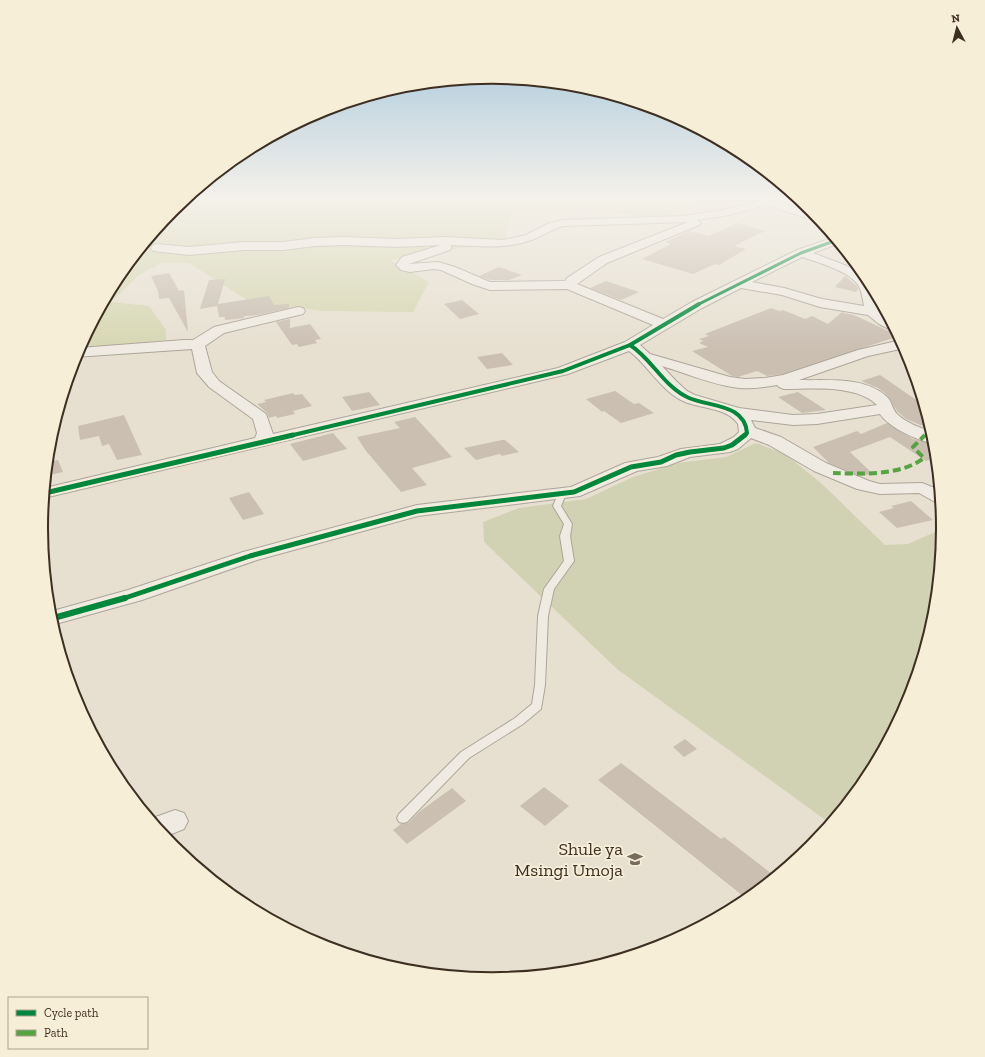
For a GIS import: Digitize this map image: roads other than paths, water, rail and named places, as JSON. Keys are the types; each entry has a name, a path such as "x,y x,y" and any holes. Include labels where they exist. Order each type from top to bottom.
{"street":[{"path":"171,249 189,251 207,249"},
{"path":"437,249 406,260 402,265 409,268 440,266 476,282 490,286 570,285 576,289 665,325"},
{"path":"570,285 570,281 603,260 630,249"},
{"path":"50,492 542,378 587,363 630,345 697,305 811,249"},
{"path":"801,253 858,276"},
{"path":"741,284 784,292 820,303 873,312 885,322"},
{"path":"869,293 873,312"},
{"path":"85,352 196,344 205,337 219,330 298,311"},
{"path":"196,344 199,348 205,373 214,384 260,417 265,433 263,442"},
{"path":"630,345 645,357 672,388 681,394 691,399 736,412 793,420 817,419 886,408"},
{"path":"772,382 797,375 874,348 897,345"},
{"path":"645,357 738,384 772,382 853,387 879,398 884,403 889,415 900,424 927,436"},
{"path":"736,412 737,402 735,393 738,384"},
{"path":"57,617 135,595 250,556 417,511 562,494 593,485 616,473 636,466 662,461 681,454 712,451 736,444 747,433 747,431 744,420 736,412"},
{"path":"747,431 775,441 820,467 863,486 880,489 918,488 936,495"}],"lane":[{"path":"403,818 465,755 519,721 537,706 540,685 543,616 549,589 569,561 566,541 568,524 557,506 562,494"}],"place":[{"name":"Shule ya Msingi Umoja","path":"635,859"}]}
